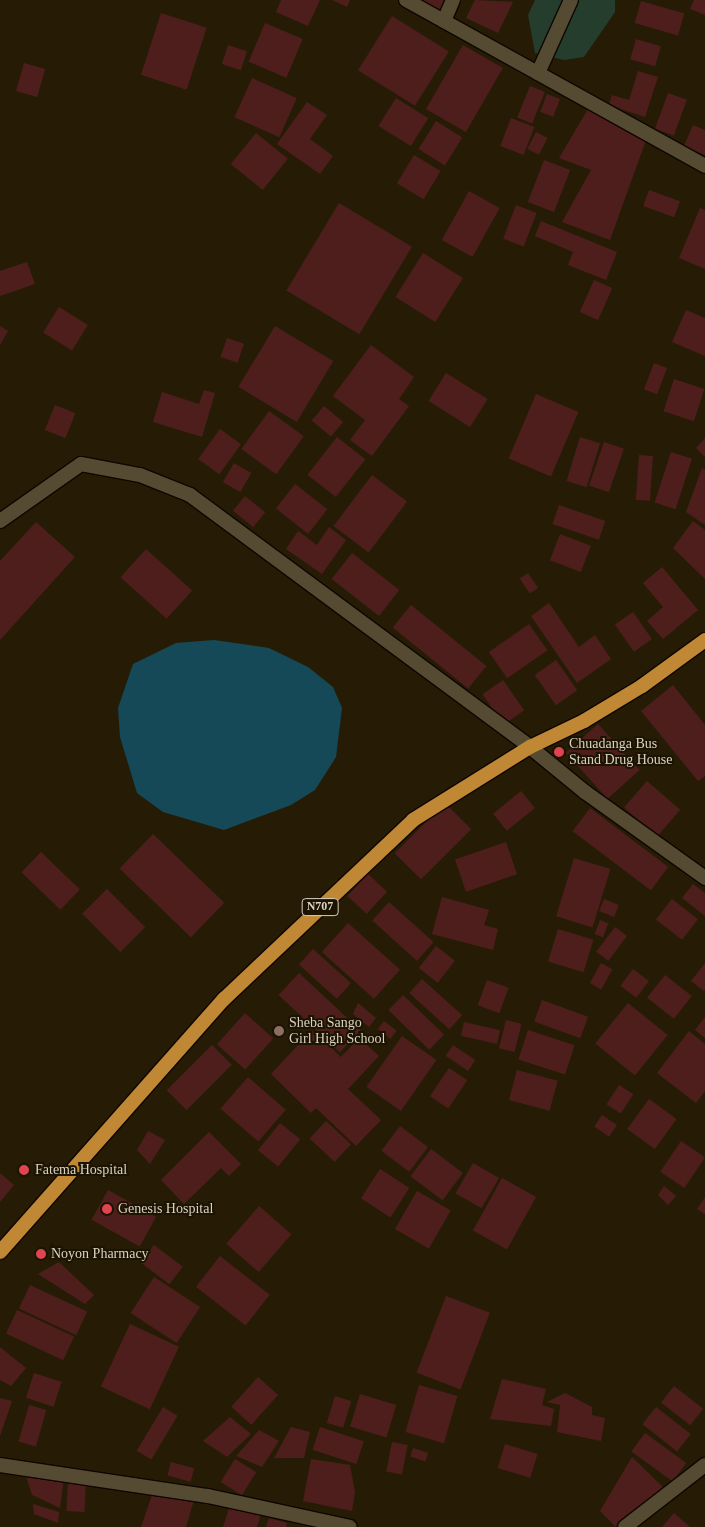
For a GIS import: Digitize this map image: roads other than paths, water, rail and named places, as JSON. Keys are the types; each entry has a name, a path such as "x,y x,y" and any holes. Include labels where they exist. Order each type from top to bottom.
{"highway":[{"name":"N707","path":"0,1252 224,999 412,820 530,747 584,721 626,696 705,640"}],"street":[{"path":"406,0 705,166"},
{"path":"444,21 453,0"},
{"path":"538,73 570,0"},
{"path":"0,521 81,464 140,475 190,496 530,747 585,792 705,878"},
{"path":"0,1465 208,1496 350,1527"},
{"path":"625,1527 705,1465"}],"water":[{"path":"214,640 269,648 308,667 333,687 342,708 336,757 315,790 291,805 224,830 163,812 137,793 120,737 118,708 133,664 176,643"}],"place":[{"name":"Chuadanga Bus Stand Drug House","path":"559,752"},
{"name":"Sheba Sango Girl High School","path":"279,1031"},
{"name":"Fatema Hospital","path":"24,1170"},
{"name":"Genesis Hospital","path":"107,1209"},
{"name":"Noyon Pharmacy","path":"41,1254"}]}
